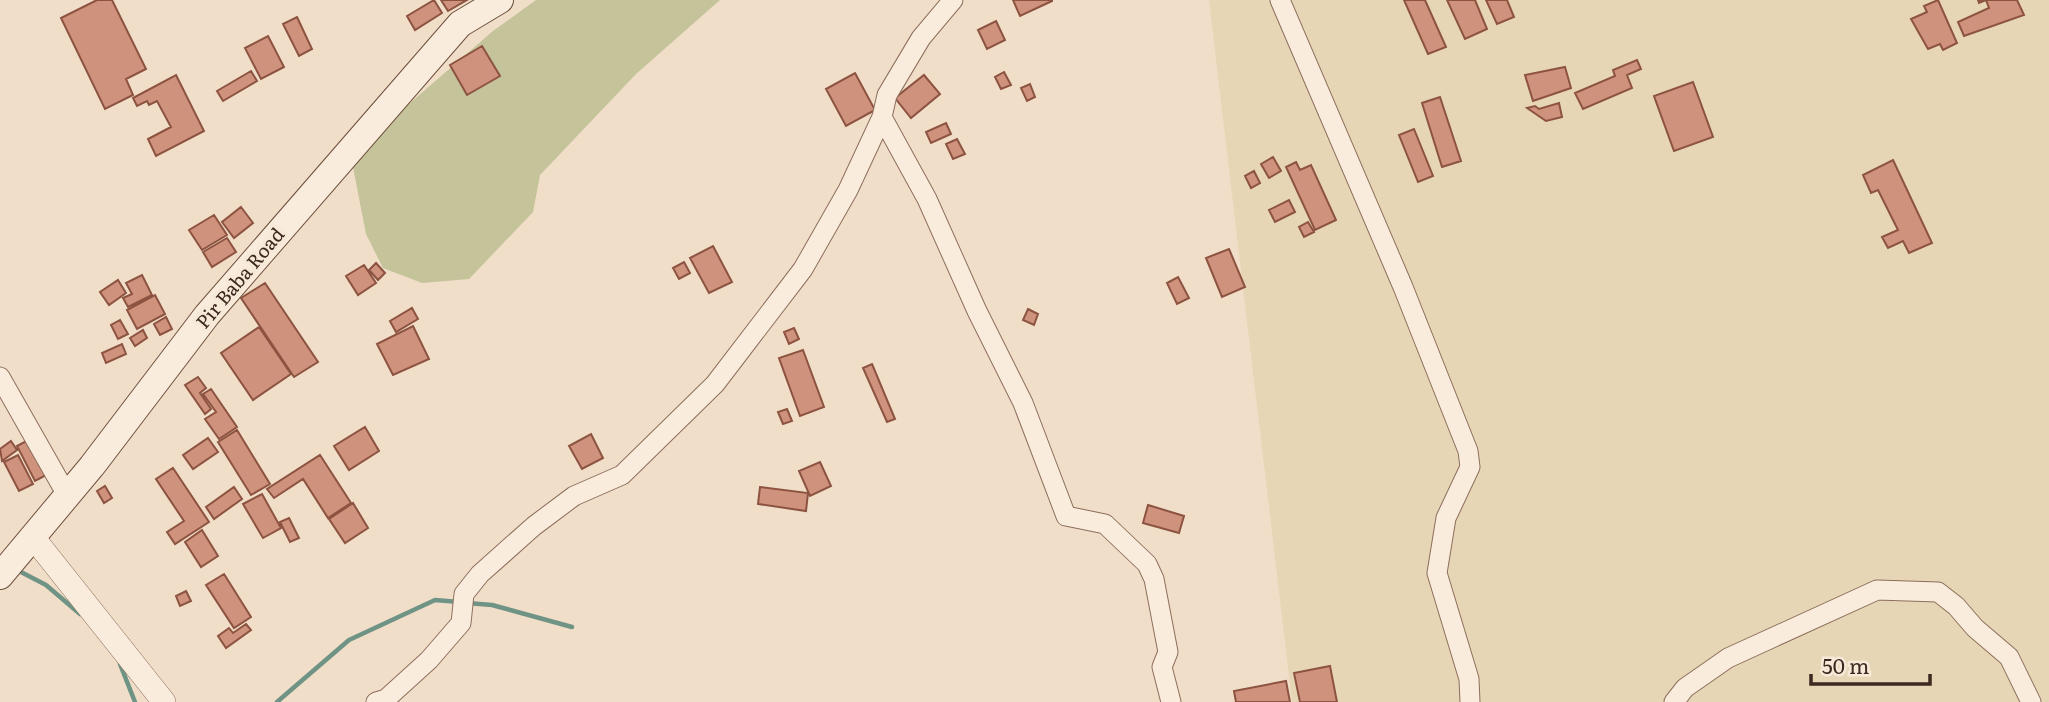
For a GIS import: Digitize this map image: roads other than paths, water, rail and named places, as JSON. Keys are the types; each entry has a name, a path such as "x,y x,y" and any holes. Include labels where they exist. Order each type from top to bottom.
{"main road":[{"name":"Pir Baba Road","path":"0,576 67,495 207,315 460,24 500,0"}],"street":[{"path":"376,702 386,699 429,660 461,623 464,594 480,574 534,526 574,496 622,475 715,384 803,269 848,190 882,117 887,95 921,38 953,0"},
{"path":"1280,0 1403,287 1468,451 1470,467 1446,518 1437,573 1469,680 1470,702"},
{"path":"882,117 927,199 976,311 1023,403 1066,516 1105,524 1147,564 1154,579 1168,652 1162,667 1171,702"},
{"path":"0,377 67,495"},
{"path":"32,536 164,702"},
{"path":"1674,702 1685,688 1728,658 1877,590 1938,592 2009,657 2031,702"}],"waterway":[{"path":"21,572 46,585 80,614"},
{"path":"277,702 349,640 435,600 459,602"},
{"path":"467,603 492,605 572,627"},
{"path":"120,664 135,702"}]}
